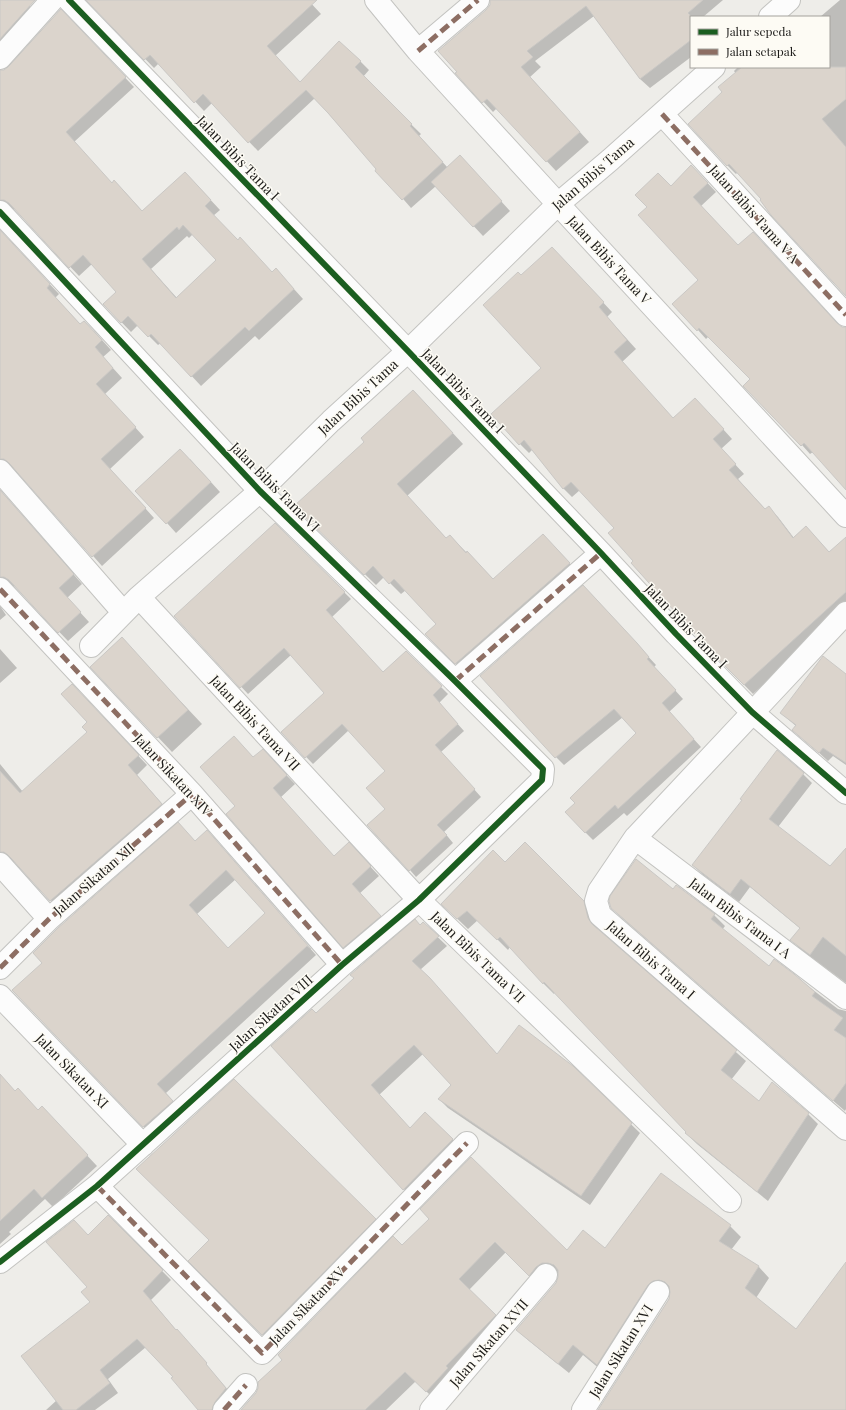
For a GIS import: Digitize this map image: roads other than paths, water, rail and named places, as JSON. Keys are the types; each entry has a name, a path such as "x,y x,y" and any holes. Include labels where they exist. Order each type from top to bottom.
{"street":[{"path":"0,58 52,0"},
{"name":"Jalan Bibis Tama I","path":"69,0 408,351 601,553 676,634 752,712 846,793"},
{"name":"Jalan Bibis Tama V","path":"376,0 418,51 846,516"},
{"path":"418,51 478,0"},
{"path":"771,16 789,0"},
{"name":"Jalan Bibis Tama","path":"91,646 139,597 260,491 331,421 408,351 558,204 713,68"},
{"name":"Jalan Bibis Tama V A","path":"662,114 846,315"},
{"name":"Jalan Bibis Tama VI","path":"0,212 260,491 543,769"},
{"path":"0,470 123,612"},
{"path":"455,681 601,553"},
{"name":"Jalan Sikatan XIV","path":"0,589 192,794 342,966"},
{"name":"Jalan Bibis Tama VII","path":"139,597 420,900 730,1201"},
{"path":"752,712 846,613"},
{"name":"Jalan Bibis Tama I","path":"752,712 635,838 599,891 596,901 600,915 846,1129"},
{"name":"Jalan Sikatan VIII","path":"0,1262 97,1186 342,966 420,900 542,780 543,769"},
{"name":"Jalan Sikatan XII","path":"0,968 49,919 192,794"},
{"name":"Jalan Bibis Tama I A","path":"635,838 846,998"},
{"path":"0,864 49,919"},
{"name":"Jalan Sikatan XI","path":"0,996 143,1145"},
{"name":"Jalan Sikatan XV","path":"97,1186 262,1353 466,1143"},
{"name":"Jalan Sikatan XVII","path":"431,1410 546,1275"},
{"name":"Jalan Sikatan XVI","path":"583,1410 658,1292"},
{"path":"224,1410 246,1385"}]}
